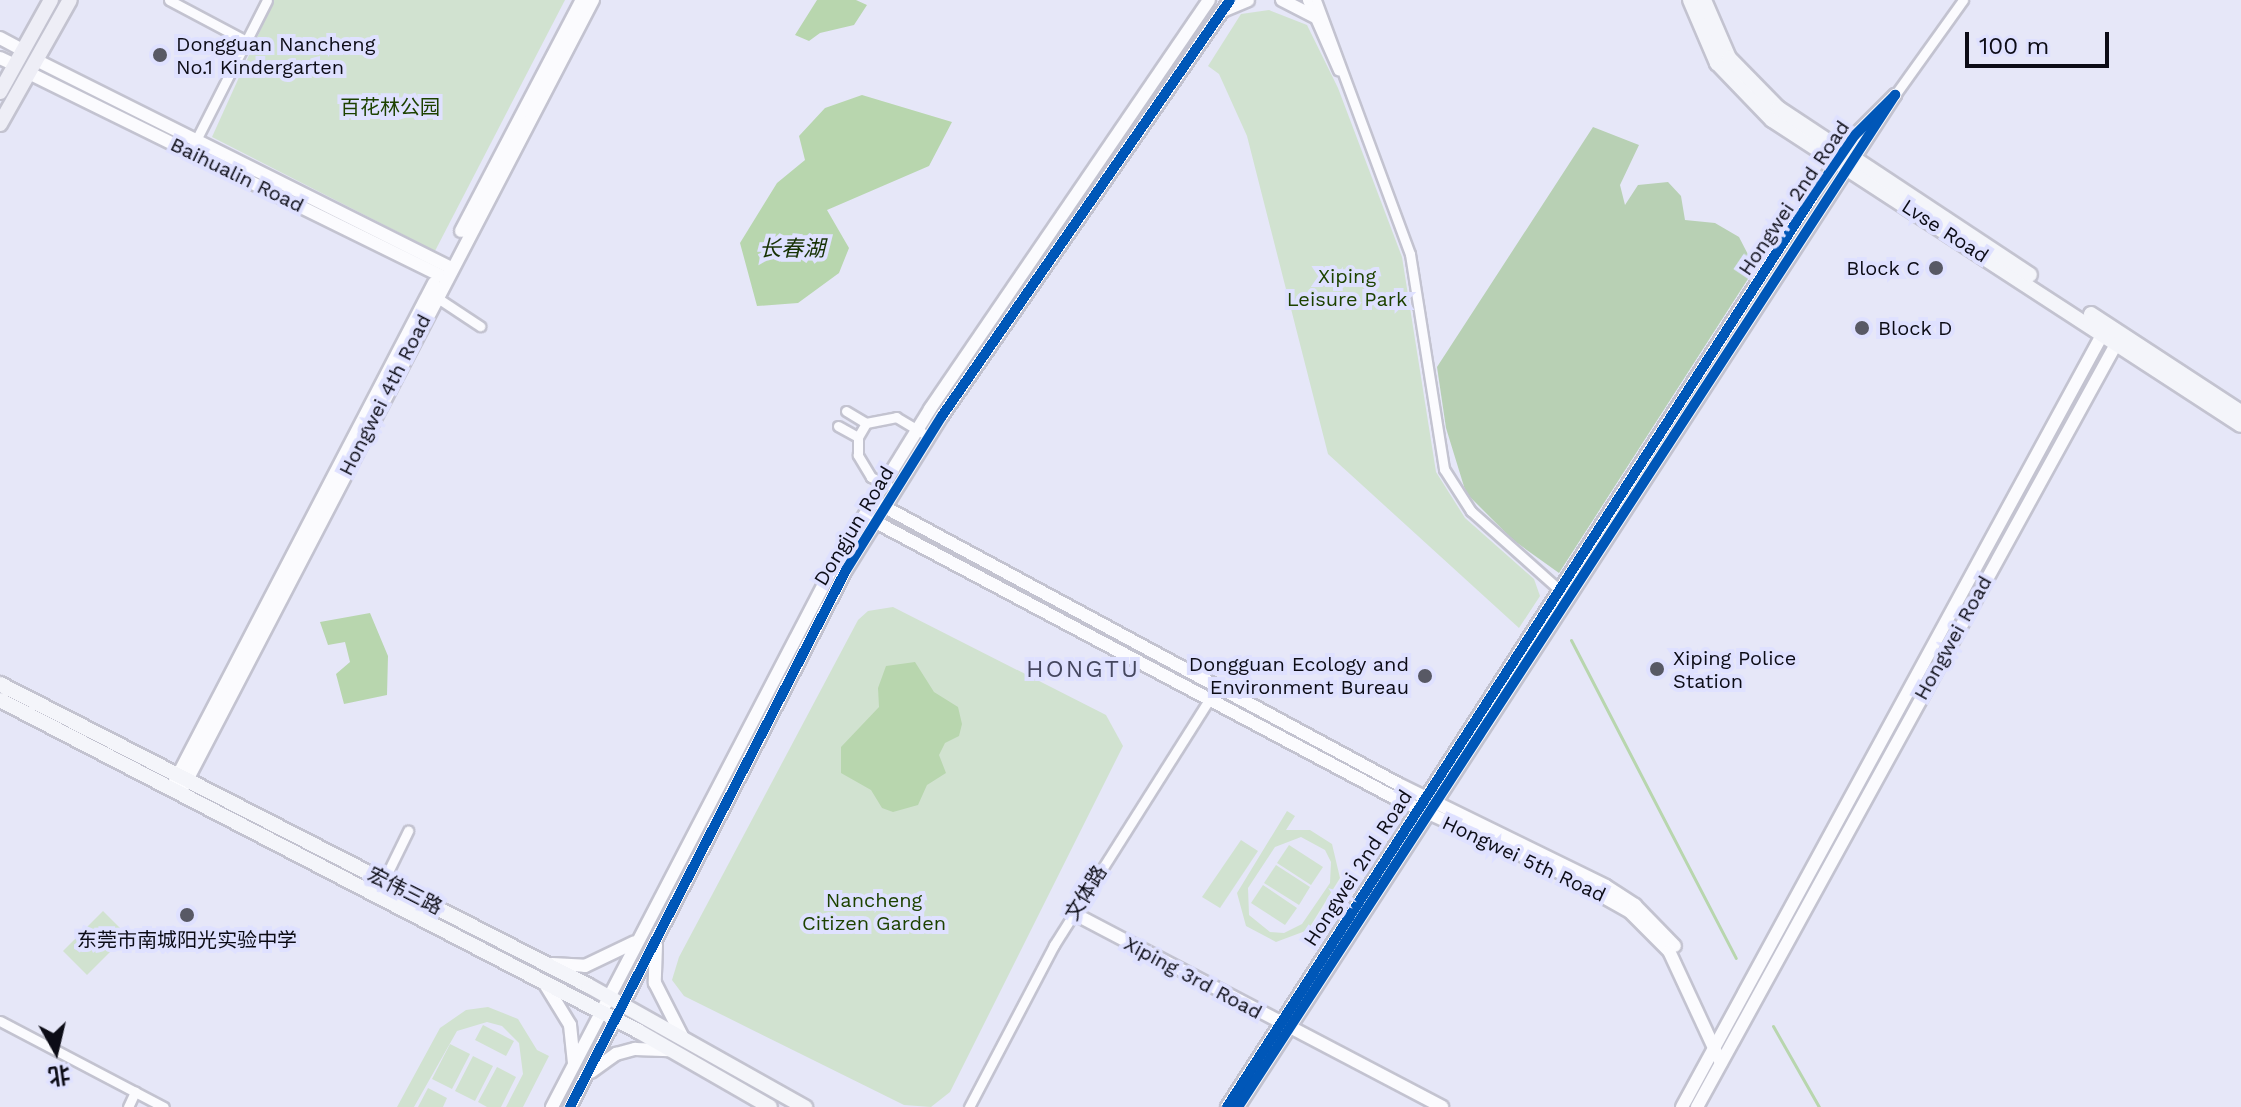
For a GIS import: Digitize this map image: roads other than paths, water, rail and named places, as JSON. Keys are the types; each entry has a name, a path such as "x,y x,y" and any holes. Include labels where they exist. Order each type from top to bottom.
{"main road":[{"path":"0,92 51,0"},
{"path":"0,124 70,0"},
{"name":"Lvse Road","path":"1690,0 1717,63 1734,86 1772,120 1845,160 2119,338 2241,412"},
{"name":"Lvse Road","path":"1704,0 1729,58 1778,108 1845,160"},
{"name":"Lvse Road","path":"2119,338 2241,425"},
{"name":"宏伟三路","path":"0,684 770,1107"},
{"name":"宏伟三路","path":"0,700 384,880 616,1000 805,1107"}],"street":[{"path":"169,0 246,41"},
{"path":"193,146 267,0"},
{"name":"Hongwei 4th Road","path":"180,784 582,0"},
{"name":"Hongwei 4th Road","path":"180,784 436,297 445,271 593,0"},
{"name":"Dongjun Road","path":"570,1107 586,1077 640,938 864,515 917,429 1209,0"},
{"name":"Dongjun Road","path":"616,1000 656,940 876,522 929,437 1230,0"},
{"path":"1223,12 1248,0"},
{"path":"1282,0 1314,16"},
{"path":"1307,0 1346,85"},
{"path":"1316,0 1410,254 1444,469 1471,511 1564,594"},
{"path":"1895,95 1963,0"},
{"path":"0,38 23,50"},
{"path":"0,58 15,65"},
{"name":"Baihualin Road","path":"32,66 445,271"},
{"name":"Hongwei 2nd Road","path":"1227,1107 1284,1027 1845,160 1895,95"},
{"path":"436,297 480,326"},
{"name":"Hongwei Road","path":"1717,1041 2105,329"},
{"name":"Hongwei Road","path":"1723,1058 2119,338"},
{"path":"846,411 866,423 896,417 929,437"},
{"path":"866,423 858,437 864,469 883,484 897,489"},
{"path":"838,426 858,437"},
{"name":"Hongwei 5th Road","path":"873,501 1214,692 1427,806 1635,905 1676,947 1723,1058"},
{"path":"864,515 876,522"},
{"name":"Hongwei 5th Road","path":"876,522 1214,692"},
{"name":"文体路","path":"969,1107 1073,913 1214,692"},
{"path":"384,880 408,831"},
{"name":"Xiping 3rd Road","path":"1073,913 1284,1027 1442,1107"},
{"path":"546,964 585,966 623,952 640,938"},
{"path":"656,940 655,983 661,1004 683,1038"},
{"path":"543,982 570,1025 573,1068"},
{"name":"Dongjun Road","path":"552,1107 573,1068 608,1016"},
{"path":"0,1021 164,1107"},
{"name":"Hongwei 2nd Road","path":"1238,1107 1284,1027"},
{"path":"1682,1107 1717,1041"},
{"path":"586,1077 616,1054 671,1050"},
{"path":"1697,1107 1723,1058"},
{"path":"128,1107 135,1092"}],"water":[{"path":"817,0 856,0 867,5 854,25 820,33 809,41 795,35"},
{"name":"长春湖","path":"862,95 952,122 929,166 827,210 849,248 839,273 798,303 757,306 740,243 777,183 805,160 799,136 825,108"},
{"path":"370,613 388,656 387,695 344,704 336,674 350,662 345,642 328,645 320,622"},
{"path":"915,662 934,692 958,707 962,724 959,736 945,743 939,755 946,773 927,785 918,805 893,812 882,808 871,790 841,773 841,747 879,707 878,688 886,666"}],"waterway":[{"path":"1571,640 1736,958"},
{"path":"1773,1026 1819,1107"}],"place":[{"name":"Dongguan Nancheng No.1 Kindergarten","path":"160,55"},
{"name":"Block C","path":"1936,268"},
{"name":"Block D","path":"1862,328"},
{"name":"Xiping Police Station","path":"1657,669"},
{"name":"Dongguan Ecology and Environment Bureau","path":"1425,676"},
{"name":"东莞市南城阳光实验中学","path":"187,915"}],"district":[{"name":"HONGTU","path":"1083,670"}],"park label":[{"name":"百花林公园","path":"390,107"},
{"name":"Xiping Leisure Park","path":"1347,288"},
{"name":"Nancheng Citizen Garden","path":"874,912"}]}
